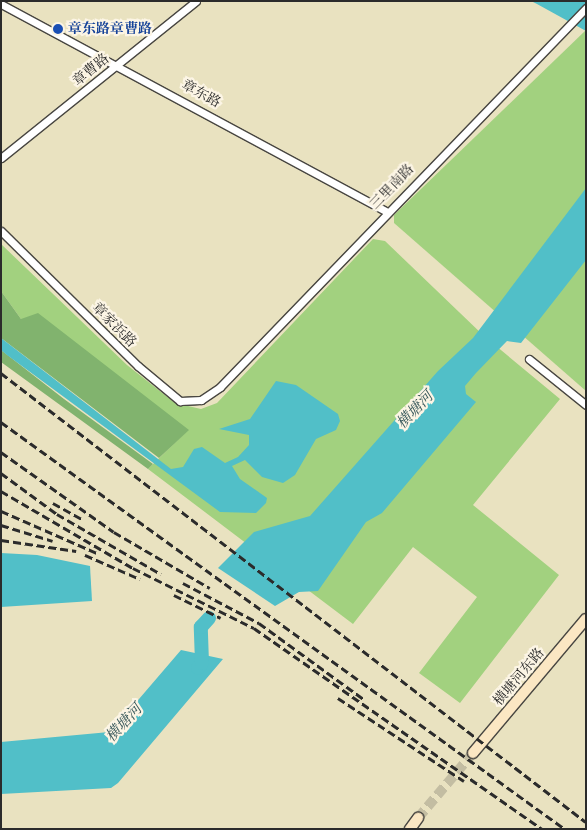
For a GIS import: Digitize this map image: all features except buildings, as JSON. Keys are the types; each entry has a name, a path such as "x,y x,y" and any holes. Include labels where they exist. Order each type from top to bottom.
{"main road":[{"name":"横塘河东路","path":"473,753 586,619"},
{"path":"410,829 418,818"}],"street":[{"name":"章曹路","path":"1,158 196,1"},
{"name":"章东路","path":"1,4 120,63 386,211"},
{"name":"三里南路","path":"220,387 386,211 586,8"},
{"name":"章家浜路","path":"1,231 138,366 180,401 201,400 220,387"},
{"path":"529,359 586,405"}],"green space":[{"path":"586,30 586,391 394,223 394,215"},
{"path":"373,239 385,241 484,336 560,399 473,505 559,575 460,703 419,673 477,597 413,547 353,624 148,469 188,430 21,319 1,291 1,244 127,365 175,403 201,409 217,403"},
{"path":"1,291 21,319 38,313 189,430 159,458 1,338"},
{"path":"1,350 153,464 148,469 1,362"}],"water":[{"path":"531,1 586,1 586,31 537,4"},
{"path":"586,188 586,260 521,343 507,341 465,386 466,394 476,402 382,513 366,522 318,591 299,592 275,606 218,568 254,532 310,516 438,371 473,338"},
{"path":"1,338 171,469 183,467 194,449 202,447 225,463 238,457 249,445 249,435 219,429 250,419 276,381 296,385 338,414 340,421 336,430 316,439 295,475 283,483 262,477 245,460 232,466 240,479 267,498 266,503 256,513 220,512 7,355 1,350"},
{"path":"1,553 37,555 90,566 92,601 1,607"},
{"path":"181,650 223,659 118,783 111,788 1,794 1,742 120,731 135,712 133,706"}],"waterway":[{"name":"横塘河","path":"198,668 202,663 201,627 209,618"}],"tunnel":[{"path":"418,818 473,753"}],"railway":[{"path":"1,373 586,822"},
{"path":"1,422 565,829"},
{"path":"1,452 114,532 210,588"},
{"path":"1,473 57,514 161,574"},
{"path":"1,491 133,568 254,628 542,829"},
{"path":"53,503 84,520"},
{"path":"1,511 97,553"},
{"path":"1,525 53,541"},
{"path":"1,540 76,551"},
{"path":"85,555 140,579"},
{"path":"183,583 259,623 365,700"},
{"path":"174,595 221,618"},
{"path":"338,698 464,781"}],"place":[{"name":"章东路章曹路","path":"58,29"}]}
